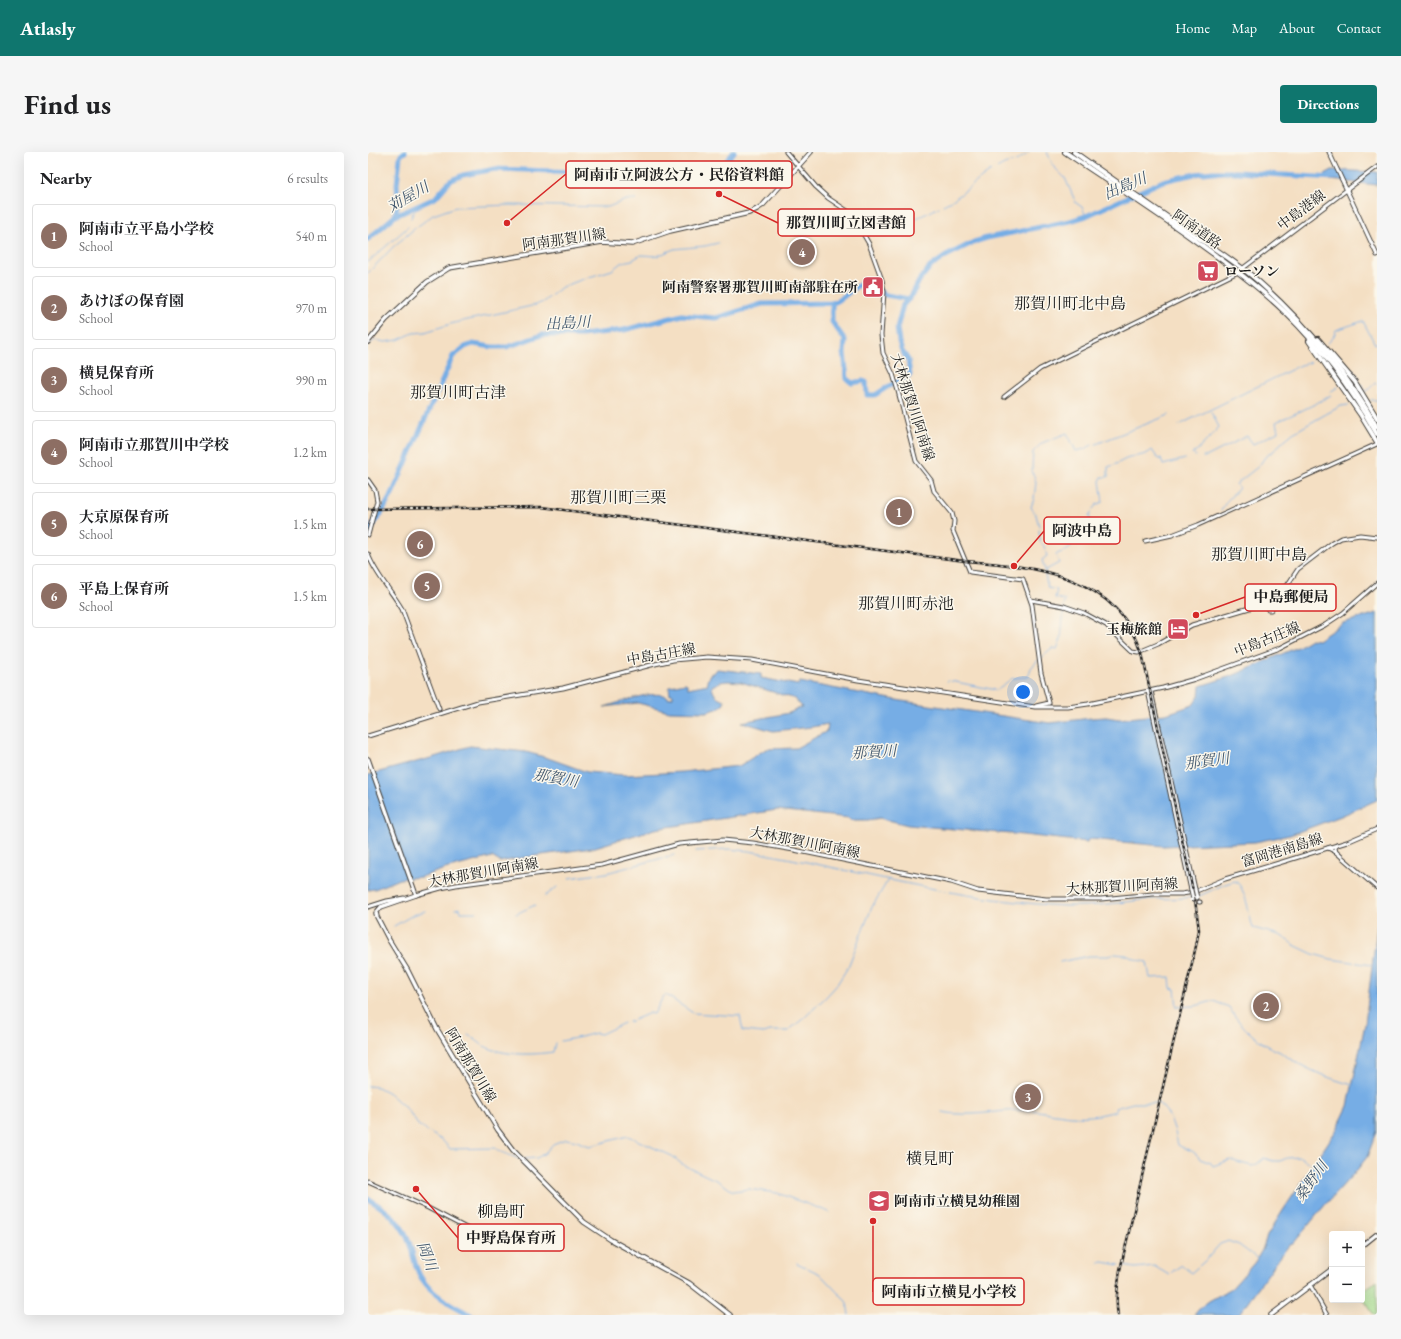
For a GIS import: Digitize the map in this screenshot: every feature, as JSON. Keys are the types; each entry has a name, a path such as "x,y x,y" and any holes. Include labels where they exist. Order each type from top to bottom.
{"highway":[{"name":"阿南道路","path":"1065,152 1124,189"},
{"name":"阿南道路","path":"1074,152 1254,284 1299,324"},
{"name":"阿南道路","path":"1140,201 1242,268 1258,281 1299,324 1354,390 1377,427"},
{"path":"1299,324 1325,346 1355,382 1377,418"},
{"path":"1299,324 1360,414 1377,443"},
{"name":"阿南道路","path":"1323,352 1351,391 1377,434"}],"main road":[{"name":"大林那賀川阿南線","path":"786,152 816,187 828,198 849,212 858,223 869,244 882,280 883,295 881,335 883,353 896,383 916,461 931,480 934,491 954,516 953,531 970,572 1023,579 1031,600 1041,673 1049,703 1035,707"},
{"name":"阿南那賀川線","path":"368,342 386,320 427,282 449,268 602,242 632,244 670,231 749,213 763,205 811,152"},
{"path":"1328,152 1377,255"},
{"name":"中島港線","path":"1004,397 1037,370 1238,272 1377,166"},
{"path":"1145,541 1198,525 1377,443"},
{"path":"368,480 375,490 377,501 368,535"},
{"path":"1031,600 1064,606 1084,613 1103,623 1133,651 1139,652 1158,644 1192,625 1263,604 1266,604 1268,610 1271,610 1298,570 1332,543 1341,538 1360,535 1377,537"},
{"path":"368,554 372,565 396,598 402,609 439,708"},
{"name":"中島古庄線","path":"1150,692 1202,676 1280,648 1302,638 1343,613 1377,582"},
{"name":"中島古庄線","path":"368,736 478,702 564,688 673,660 708,657 752,660 831,675 1035,707"},
{"name":"大林那賀川阿南線","path":"1150,692 1192,886 1193,899 1191,900"},
{"path":"1035,707 1068,707 1150,692"},
{"path":"368,759 416,894"},
{"name":"富岡港南島線","path":"1192,886 1225,879 1338,845 1377,829"},
{"name":"大林那賀川阿南線","path":"416,894 456,885 602,864 679,844 723,840 753,842 951,882 978,891 1022,897 1088,900 1153,894 1182,894 1192,886"},
{"path":"1336,852 1338,845"},
{"path":"1328,848 1336,852 1377,888"},
{"name":"大林那賀川阿南線","path":"1192,886 1198,898"},
{"name":"阿南那賀川線","path":"416,894 406,899 381,907 376,913 377,916 389,940 408,971 431,1019 505,1140 584,1222 610,1240 689,1283 730,1315"},
{"path":"368,906 399,898 406,899"},
{"path":"368,1181 428,1208 472,1231"},
{"path":"1365,1244 1377,1234"},
{"path":"1271,1315 1329,1271"},
{"path":"1310,1285 1328,1315"}],"green space":[{"path":"1377,1281 1377,1315 1374,1315 1365,1302 1365,1289"}],"water":[{"path":"1332,170 1377,172 1377,185 1330,180 1325,174"},
{"name":"那賀川","path":"1377,613 1377,800 1341,816 1290,835 1255,842 1163,846 1090,839 1087,842 908,825 880,818 850,820 849,818 777,810 655,829 592,848 500,862 492,857 421,877 399,879 375,889 368,890 368,775 470,746 526,752 587,772 625,775 682,772 739,766 766,749 796,748 827,731 828,724 773,731 742,722 789,713 802,707 795,699 741,682 720,682 712,686 715,695 724,700 724,704 717,709 706,712 669,711 638,703 604,707 653,694 667,696 668,698 673,697 673,694 670,694 669,687 685,683 687,684 688,688 708,684 707,680 710,677 709,675 714,673 717,669 761,674 761,678 798,685 800,682 902,701 1050,723 1106,717 1119,719 1166,714 1193,705 1199,696 1200,686 1232,676 1298,647 1311,639 1318,640 1343,623"},
{"name":"桑野川","path":"1377,926 1377,1131 1367,1157 1293,1244 1289,1245 1239,1315 1194,1315 1209,1301 1232,1288 1255,1262 1262,1250 1267,1236 1337,1129 1348,1106 1365,1024"}],"waterway":[{"path":"395,216 398,202 397,184 400,157 405,152"},
{"name":"苅屋川","path":"368,239 395,216 435,198 450,181 463,175 495,169 633,174 655,181 677,178 706,178 716,173 734,152"},
{"path":"1047,152 1053,166 1065,178 1076,203 1082,207 1086,216"},
{"path":"997,168 1004,164 1016,161 1026,155"},
{"path":"943,205 956,198 991,171"},
{"name":"出島川","path":"832,303 832,322 845,340 844,353 847,379 852,383 863,381 866,382 867,395 875,395 910,375 908,360 902,351 897,328 903,305 912,295 919,281 930,267 946,256 974,242 1070,221 1086,216 1163,181 1195,174 1236,172 1334,178"},
{"path":"368,273 393,247 414,229 433,215 456,207 511,205 608,207 626,200 636,200"},
{"name":"苅屋川","path":"411,218 419,206"},
{"path":"903,219 914,219 939,207"},
{"path":"818,214 837,223 856,224"},
{"path":"861,226 880,226 900,220"},
{"path":"368,262 408,227"},
{"path":"368,345 375,340 385,342 398,340 413,333 425,332 454,323 536,305 543,302 562,287 612,270 622,262 632,260 641,255 657,256 674,249 705,246 718,243"},
{"name":"出島川","path":"369,531 381,514 393,492 453,356 465,347 473,344 492,347 507,347 542,335 582,335 624,330 682,315 716,318 762,304 832,303 841,299 860,284 865,283 886,295 909,299"},
{"path":"1328,343 1333,338 1336,330 1363,321 1375,344 1377,343"},
{"path":"1179,425 1301,365 1311,362 1316,356"},
{"path":"1352,369 1359,378"},
{"path":"1361,384 1366,392 1375,383 1377,384"},
{"path":"1330,392 1338,387"},
{"path":"1203,457 1206,457 1247,436 1253,444 1278,432 1276,422 1331,395"},
{"path":"1371,400 1377,400"},
{"path":"1221,511 1226,502 1239,488 1236,484 1259,466 1265,457 1276,449 1282,442 1293,433 1326,414 1341,406 1349,405"},
{"path":"1192,454 1219,427 1211,412"},
{"path":"1096,444 1169,415"},
{"path":"1039,526 1036,515 1031,507 1034,499 1036,482 1032,470 1033,452 1042,443 1067,433 1076,451 1085,449 1092,445"},
{"path":"1093,509 1096,505 1103,502 1100,481 1102,477 1108,477 1108,467 1126,459 1147,454 1152,450 1158,459 1161,459 1163,465 1185,459"},
{"path":"1085,534 1092,527 1089,516 1091,513"},
{"path":"1039,530 1040,542 1044,546 1047,556 1042,560 1048,588 1057,590 1055,598 1065,600 1064,604"},
{"path":"1046,570 1059,563 1056,555 1069,549 1079,538"},
{"path":"1041,658 1053,648 1057,649 1061,639 1064,607"},
{"path":"951,681 996,690 1013,678 1028,677 1031,668 1038,660"},
{"path":"696,851 729,849 749,851 946,891 1026,903 1087,906 1195,896"},
{"path":"569,878 606,873 674,855"},
{"path":"629,1022 650,1013 654,1014 663,997 666,995 693,1013 740,1016 743,1031 764,1033 770,1031 788,1031 804,1018 836,986 848,967 872,907 888,880"},
{"path":"1199,896 1235,881 1242,889 1247,902 1253,928 1280,935 1294,945 1313,954 1331,959 1372,965"},
{"path":"544,897 557,887"},
{"path":"516,914 535,905"},
{"path":"455,909 460,908 461,912 476,912"},
{"path":"394,926 413,915 425,911"},
{"path":"1060,962 1089,956 1108,956 1115,954 1126,955 1137,960 1147,962 1150,978 1170,977 1171,988 1175,989 1177,1007 1195,1006 1213,1001 1229,1007 1246,1030 1264,1044 1308,1068 1335,1080 1353,1085"},
{"path":"561,1041 596,1033 601,1034 624,1023"},
{"path":"468,1035 484,1046 500,1052 518,1054 553,1052 555,1043"},
{"path":"368,1086 378,1087 389,1093 408,1110 418,1125 443,1141 450,1149 495,1148 501,1152 520,1159"},
{"name":"桑野川","path":"942,1112 952,1114 973,1114 1025,1110 1071,1116 1084,1116 1116,1111 1115,1108 1133,1103 1158,1103 1166,1111 1169,1117 1174,1128 1178,1145 1192,1151 1200,1159 1211,1163 1213,1166 1230,1160 1252,1166 1264,1158 1273,1161 1280,1161 1287,1158 1300,1157 1314,1166"},
{"path":"523,1159 537,1158 545,1153 553,1144 566,1139 590,1146 628,1136 672,1156 683,1165 718,1181 733,1191 749,1189 777,1193 829,1212"},
{"name":"岡川","path":"368,1199 388,1212 399,1224 407,1237 418,1271 422,1279 432,1291 444,1300 471,1315"},
{"path":"1124,1266 1135,1268 1154,1266 1169,1275 1182,1265 1191,1273 1206,1260 1220,1244 1228,1241 1239,1245 1258,1259"},
{"path":"1099,1263 1103,1262 1120,1265"},
{"path":"797,1263 820,1274 843,1297 847,1303 849,1315"}],"railway":[{"path":"368,509 541,507 965,561 992,563 1045,572 1070,580 1093,591 1114,606 1130,627 1142,653 1195,900 1199,930 1120,1270 1117,1298 1118,1315"}],"place":[{"name":"那賀川町立図書館","path":"719,194"},
{"name":"阿南市立阿波公方・民俗資料館","path":"507,223"},
{"name":"阿南市立那賀川中学校","path":"802,252"},
{"name":"ローソン","path":"1208,271"},
{"name":"阿南警察署那賀川町南部駐在所","path":"873,287"},
{"name":"阿南市立平島小学校","path":"899,512"},
{"name":"平島上保育所","path":"420,544"},
{"name":"阿波中島","path":"1014,566"},
{"name":"大京原保育所","path":"427,586"},
{"name":"中島郵便局","path":"1196,615"},
{"name":"玉梅旅館","path":"1178,629"},
{"name":"あけぼの保育園","path":"1266,1006"},
{"name":"横見保育所","path":"1028,1097"},
{"name":"中野島保育所","path":"416,1189"},
{"name":"阿南市立横見幼稚園","path":"879,1201"},
{"name":"阿南市立横見小学校","path":"873,1221"}],"district":[{"name":"那賀川町北中島","path":"1070,303"},
{"name":"那賀川町古津","path":"458,392"},
{"name":"那賀川町三栗","path":"618,497"},
{"name":"那賀川町中島","path":"1259,554"},
{"name":"那賀川町赤池","path":"906,603"},
{"name":"横見町","path":"930,1158"},
{"name":"柳島町","path":"501,1211"}]}
